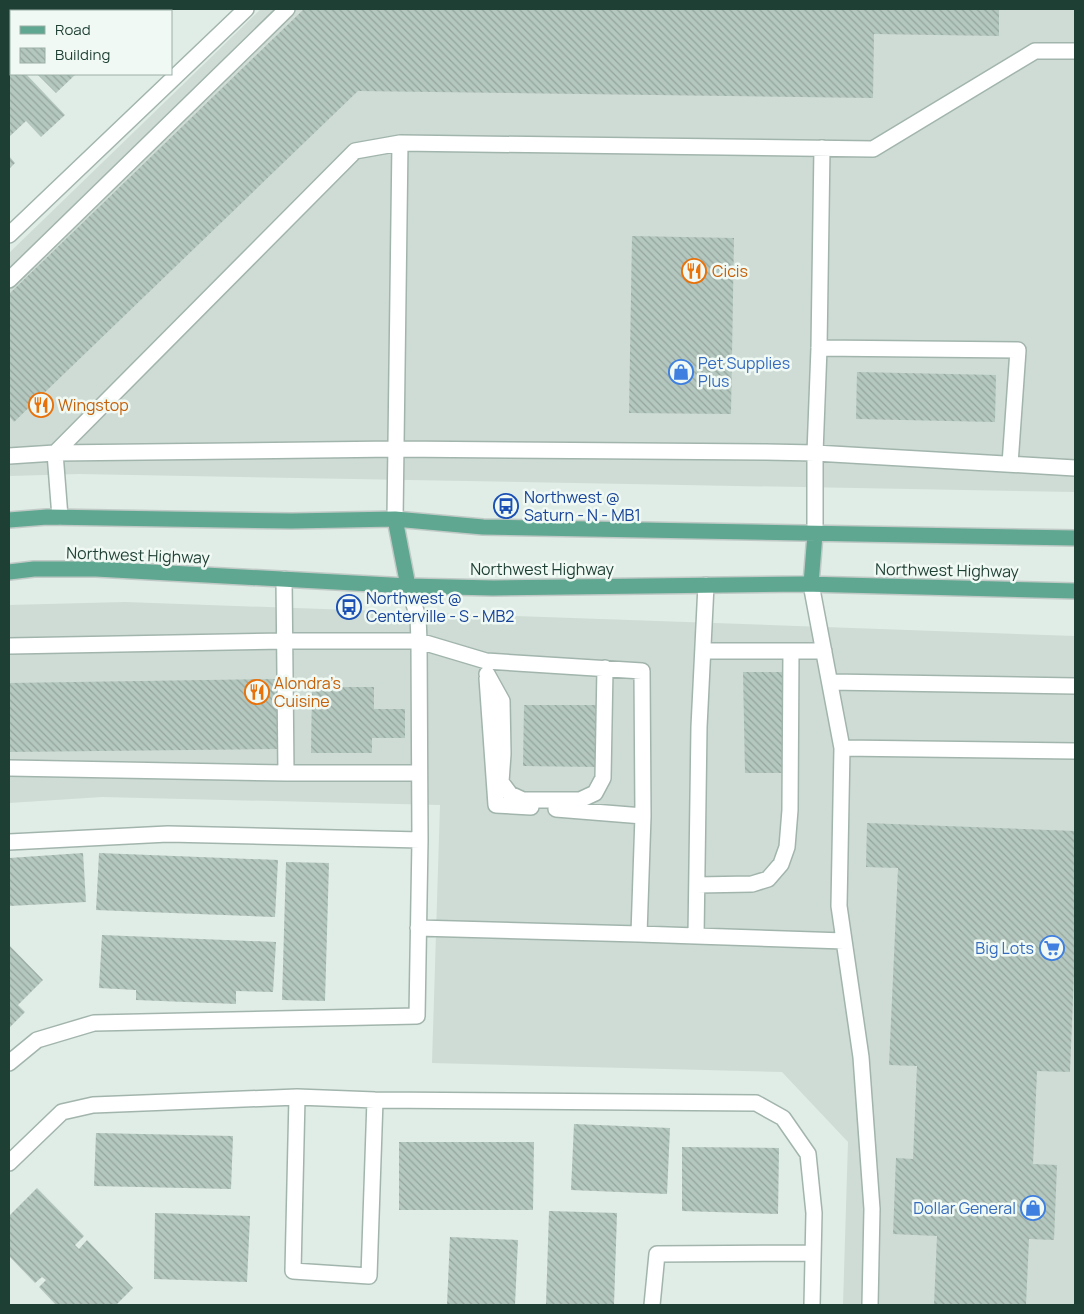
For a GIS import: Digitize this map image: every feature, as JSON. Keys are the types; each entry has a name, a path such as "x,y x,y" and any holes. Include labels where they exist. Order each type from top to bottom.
{"main road":[{"name":"Northwest Highway","path":"9,520 60,517 292,521 395,519 483,527 1075,538"},
{"path":"395,519 408,586"},
{"path":"811,584 815,534"},
{"name":"Northwest Highway","path":"9,572 34,569 96,569 408,586 493,588 811,584 1075,591"}],"lane":[{"path":"9,235 246,9"},
{"path":"9,280 288,9"},
{"path":"60,517 55,453 355,151 400,143 873,149 1035,51 1075,51"},
{"path":"395,519 400,143"},
{"path":"815,534 822,148"},
{"path":"819,348 1018,350 1010,464"},
{"path":"9,456 55,453 396,449 815,452 1075,468"},
{"path":"284,579 286,773"},
{"path":"811,584 842,748 839,906 862,1057 872,1209 870,1305"},
{"path":"9,1063 37,1040 94,1023 417,1016 420,840 419,641 418,617 408,586"},
{"path":"696,936 699,727 706,586"},
{"path":"9,646 285,641 419,641 487,668 605,668 642,671 643,816 639,934"},
{"path":"702,651 824,651"},
{"path":"697,885 752,884 768,879 781,864 787,846 790,810 791,652"},
{"path":"487,668 502,701 502,782 510,794 523,800 580,800 596,793 603,778 605,668"},
{"path":"487,668 496,804 643,816"},
{"path":"830,682 1075,686"},
{"path":"842,748 1075,751"},
{"path":"9,768 286,773 419,773"},
{"path":"9,842 168,834 420,840"},
{"path":"418,928 844,941"},
{"path":"297,1097 293,1271 369,1276 375,1100"},
{"path":"9,1163 62,1112 93,1105 297,1097 375,1100 756,1103 783,1118 808,1154 814,1213 812,1305"},
{"path":"652,1305 657,1254 813,1253"}],"shaded area":[{"path":"261,9 1075,9 1075,492 79,474 9,476 9,253"},
{"path":"125,602 1075,636 1075,1305 843,1305 848,1142 782,1072 432,1063 440,805 102,797 9,803 9,605"}],"building":[{"path":"146,9 147,10 76,10"},
{"path":"304,9 999,9 999,36 874,34 873,98 358,91 14,422 9,416 9,294"},
{"path":"9,75 27,75 65,115 41,137 26,121 9,137"},
{"path":"38,75 75,75 56,93"},
{"path":"9,156 15,163 9,169"},
{"path":"632,236 734,238 731,414 629,413"},
{"path":"857,372 996,375 995,422 856,419"},
{"path":"743,672 782,672 784,773 745,773"},
{"path":"279,679 280,749 9,752 9,683"},
{"path":"312,687 374,687 374,709 405,709 405,738 372,738 372,753 311,753"},
{"path":"524,705 596,705 595,767 523,766"},
{"path":"867,823 1075,831 1075,949 1070,1072 1037,1071 1033,1164 1057,1165 1054,1240 1029,1239 1026,1305 934,1305 937,1236 893,1234 896,1158 913,1159 917,1066 889,1065 898,868 866,867"},
{"path":"83,853 86,902 9,906 9,858"},
{"path":"99,853 278,860 275,917 96,910"},
{"path":"286,862 329,863 325,1001 282,1000"},
{"path":"102,935 276,942 273,992 236,991 236,1004 136,1000 136,990 99,988"},
{"path":"9,945 43,980 18,1005 25,1012 9,1028"},
{"path":"574,1124 670,1128 667,1194 571,1190"},
{"path":"96,1133 233,1136 231,1189 94,1186"},
{"path":"399,1142 534,1142 533,1210 399,1210"},
{"path":"682,1147 779,1148 778,1214 682,1211"},
{"path":"37,1188 84,1236 75,1245 79,1249 87,1240 133,1288 116,1305 56,1305 39,1287 46,1280 42,1277 35,1283 9,1256 9,1216"},
{"path":"549,1211 617,1213 614,1305 546,1305"},
{"path":"155,1213 250,1216 247,1282 154,1279"},
{"path":"450,1237 518,1240 515,1305 447,1305"}],"place":[{"name":"Cicis","path":"694,271"},
{"name":"Pet Supplies Plus","path":"681,372"},
{"name":"Wingstop","path":"41,405"},
{"name":"Northwest @ Saturn - N - MB1","path":"506,506"},
{"name":"Northwest @ Centerville - S - MB2","path":"349,607"},
{"name":"Alondra’s Cuisine","path":"257,692"},
{"name":"Big Lots","path":"1052,948"},
{"name":"Dollar General","path":"1033,1208"}]}
